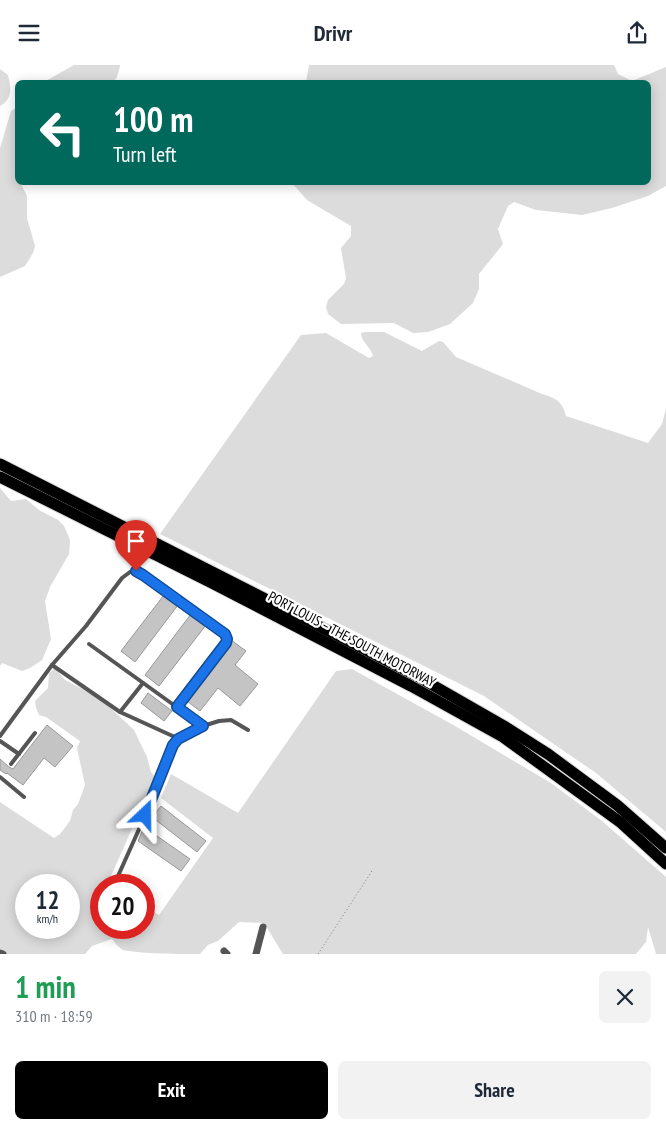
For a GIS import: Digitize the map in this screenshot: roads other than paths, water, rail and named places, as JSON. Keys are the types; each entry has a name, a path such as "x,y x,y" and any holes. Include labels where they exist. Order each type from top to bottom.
{"highway":[{"name":"PORT LOUIS – THE SOUTH MOTORWAY","path":"0,464 415,675 504,726 548,754 617,805 666,848"},
{"name":"PORT LOUIS – THE SOUTH MOTORWAY","path":"0,477 210,582 411,686 503,737 620,822 666,864"}],"street":[{"path":"256,954 264,927"}],"lane":[{"path":"0,736 52,665 86,626 122,578 130,572 136,571 225,634 227,639 226,643 177,707"},
{"path":"88,645 203,726"},
{"path":"52,665 120,711 178,739"},
{"path":"120,711 143,683"},
{"path":"119,874 153,797 173,745 178,739 203,726 219,721 231,720 248,730"},
{"path":"11,764 35,733"},
{"path":"0,741 19,754"},
{"path":"0,777 24,797"}]}
